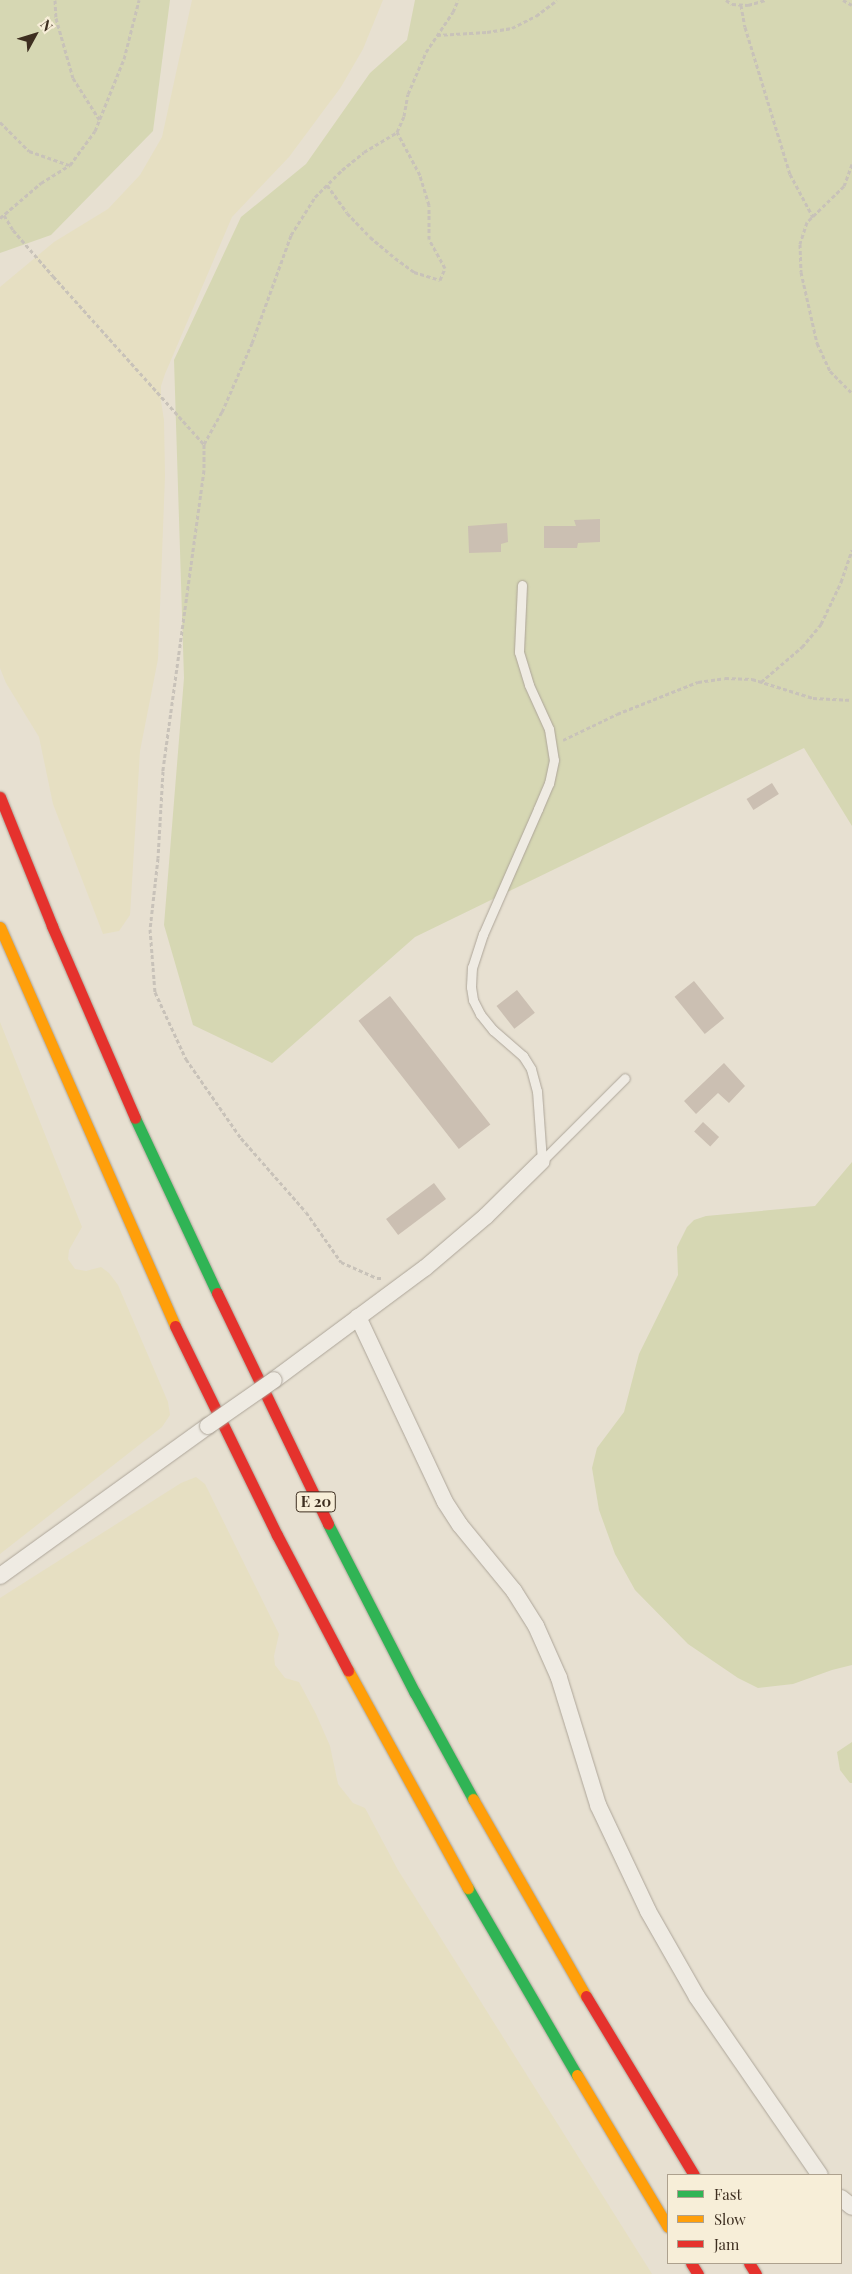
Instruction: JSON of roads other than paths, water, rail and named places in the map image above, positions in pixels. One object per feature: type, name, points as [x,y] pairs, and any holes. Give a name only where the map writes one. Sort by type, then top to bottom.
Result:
[{"type":"highway","name":"E 20","points":[[0,797],[63,952],[144,1139],[301,1471],[415,1693],[475,1803],[595,2012],[693,2174]]},
{"type":"highway","points":[[0,927],[99,1156],[169,1308],[176,1328],[277,1534],[366,1704],[506,1956],[667,2225]]},
{"type":"street","points":[[0,1576],[274,1380],[410,1279],[486,1216],[542,1161]]},
{"type":"street","points":[[358,1317],[445,1502],[460,1524],[514,1591],[536,1626],[559,1678],[598,1805],[648,1911],[714,2021],[819,2174]]},
{"type":"lane","points":[[522,585],[519,652],[523,670],[553,744],[554,760],[549,783],[483,934],[472,967],[471,987],[473,1000],[480,1014],[493,1030],[522,1056],[531,1069],[537,1091],[542,1161]]},
{"type":"lane","points":[[542,1161],[625,1078]]}]
